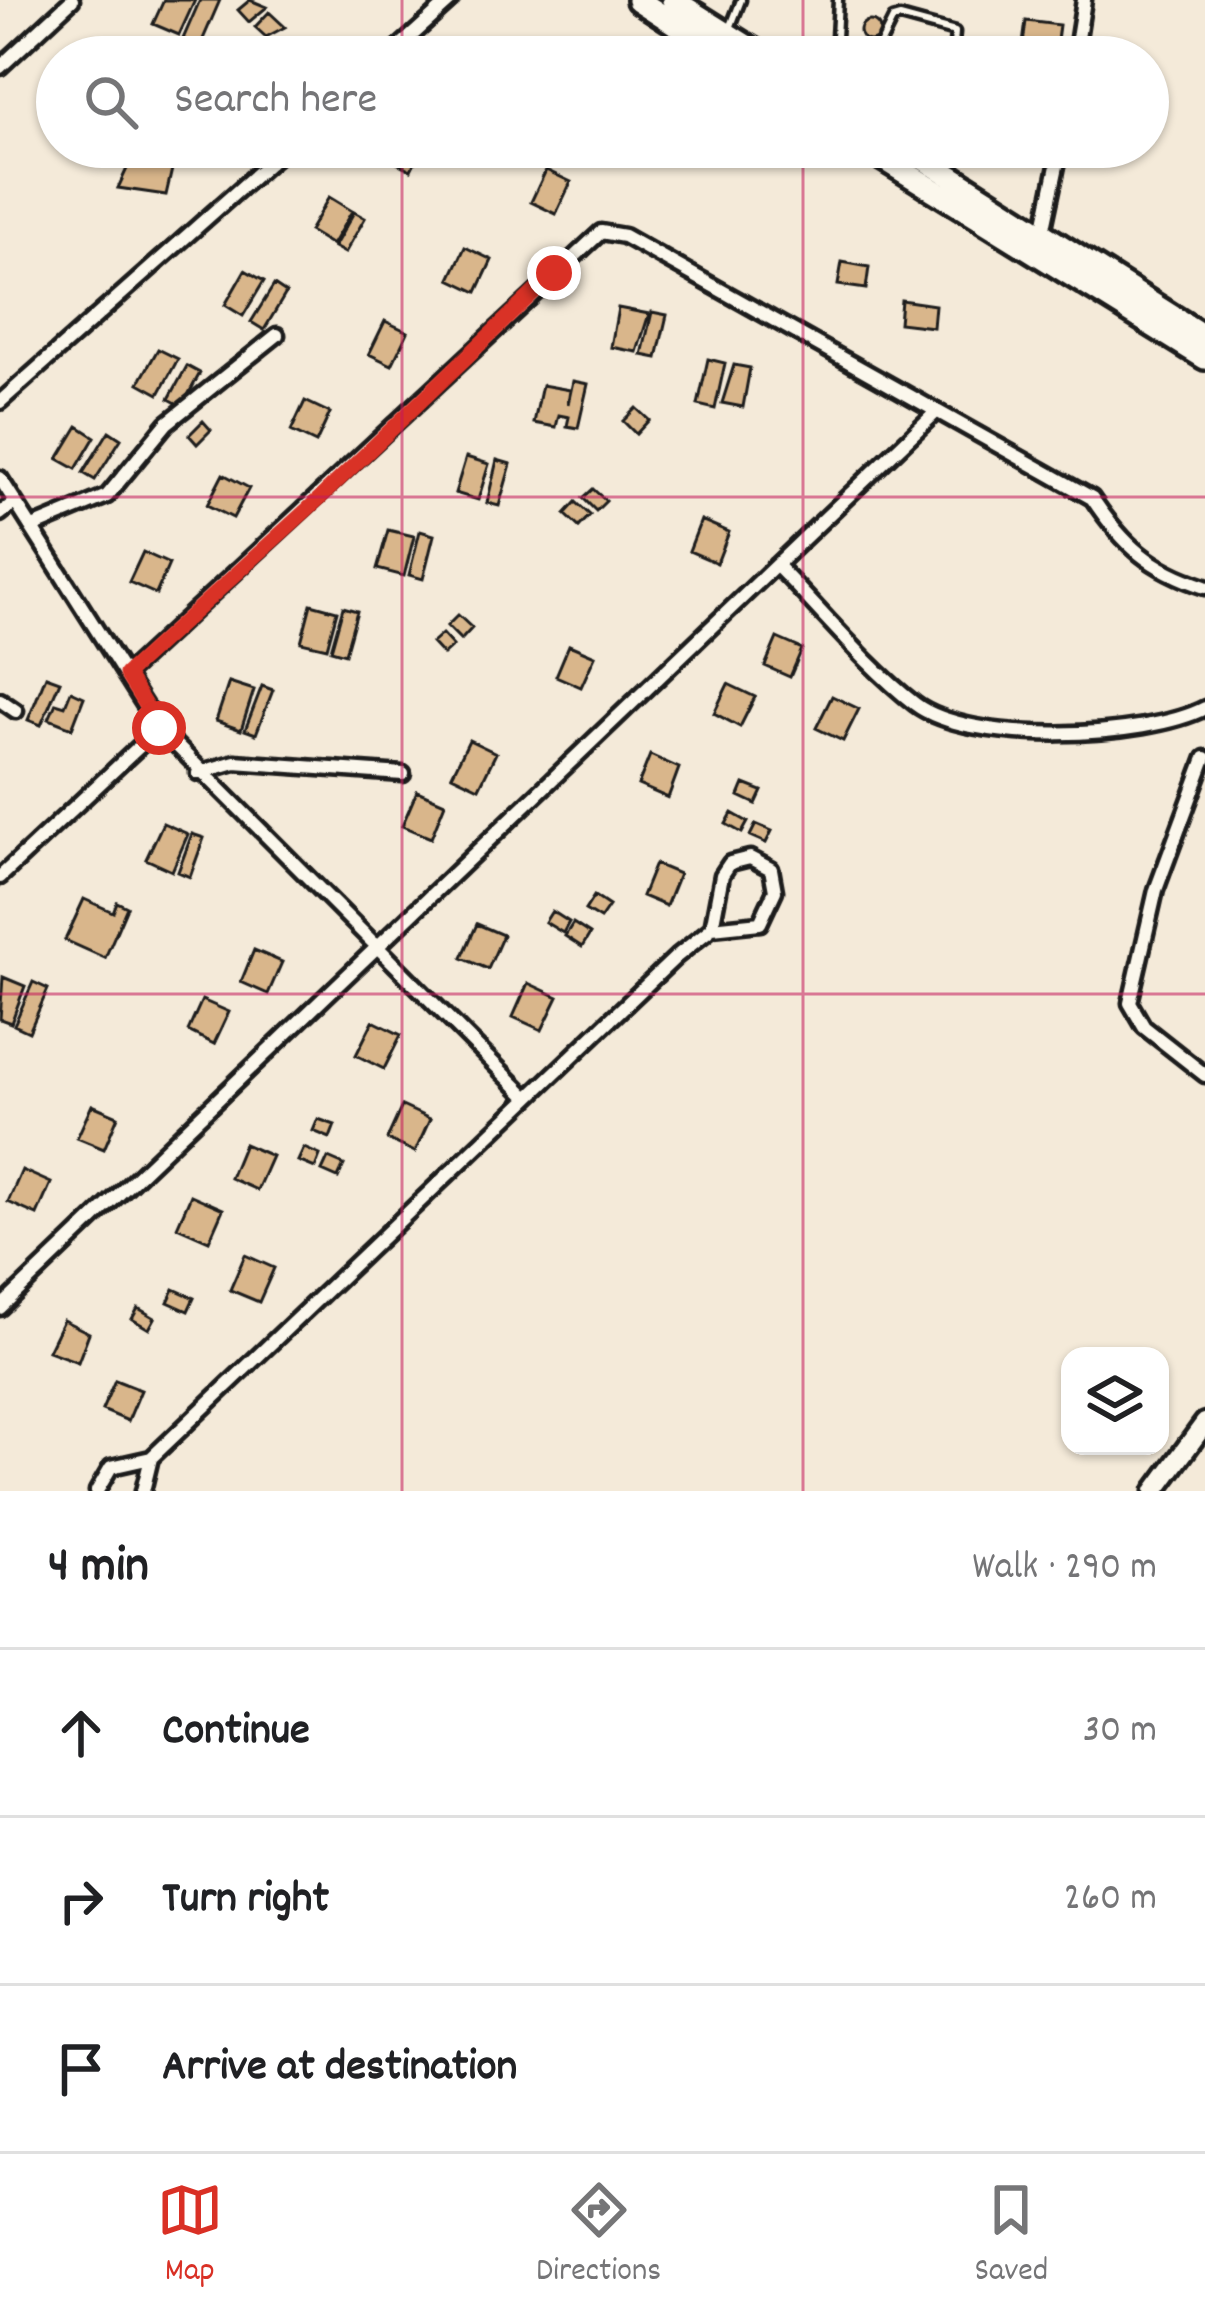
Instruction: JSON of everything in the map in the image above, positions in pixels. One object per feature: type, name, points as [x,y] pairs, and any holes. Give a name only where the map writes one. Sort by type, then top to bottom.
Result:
[{"type":"main road","points":[[638,0],[709,36]]},
{"type":"main road","points":[[673,0],[695,6],[720,36]]},
{"type":"main road","points":[[898,168],[1205,358]]},
{"type":"main road","points":[[952,168],[1205,338]]},
{"type":"street","points":[[0,67],[72,0]]},
{"type":"street","points":[[411,36],[451,0]]},
{"type":"street","points":[[1078,36],[1084,0]]},
{"type":"street","points":[[0,401],[263,168]]},
{"type":"street","points":[[1042,232],[1056,168]]},
{"type":"street","points":[[126,674],[601,232],[624,236],[1092,499],[1129,550],[1155,569],[1205,587]]},
{"type":"street","points":[[34,526],[107,496],[167,423],[277,335]]},
{"type":"street","points":[[0,1309],[934,414]]},
{"type":"street","points":[[0,478],[159,728],[198,773],[526,1097]]},
{"type":"street","points":[[0,514],[15,502]]},
{"type":"street","points":[[776,566],[925,710],[1005,730],[1048,734],[1139,728],[1205,708]]},
{"type":"street","points":[[0,700],[16,711]]},
{"type":"street","points":[[0,877],[159,728]]},
{"type":"street","points":[[1205,758],[1156,890],[1130,1003],[1144,1027],[1205,1075]]},
{"type":"street","points":[[198,773],[235,762],[404,774]]},
{"type":"street","points":[[143,1491],[151,1459],[526,1097],[712,928],[760,923],[775,891],[770,869],[750,858],[730,863],[722,875],[712,928]]},
{"type":"street","points":[[1155,1491],[1205,1423]]},
{"type":"street","points":[[97,1491],[111,1466],[151,1459]]},
{"type":"lane","points":[[730,36],[741,0]]},
{"type":"lane","points":[[836,36],[838,0]]},
{"type":"lane","points":[[884,36],[893,19],[900,17],[955,32],[955,36]]},
{"type":"building","points":[[164,0],[195,0],[179,35],[153,24]]},
{"type":"building","points":[[200,0],[220,0],[204,36],[184,36]]},
{"type":"building","points":[[250,0],[267,7],[249,22],[238,10]]},
{"type":"building","points":[[269,12],[285,27],[265,36],[255,27]]},
{"type":"building","points":[[1026,21],[1059,25],[1058,36],[1024,36]]},
{"type":"building","points":[[863,24],[877,24],[878,36],[862,36]]},
{"type":"building","points":[[127,168],[172,168],[166,195],[118,188]]},
{"type":"building","points":[[546,170],[571,182],[556,214],[531,202]]},
{"type":"building","points":[[329,197],[352,211],[332,245],[309,231]]},
{"type":"building","points":[[354,212],[365,218],[345,253],[334,247]]},
{"type":"building","points":[[465,247],[492,260],[477,292],[450,279]]},
{"type":"building","points":[[842,262],[869,267],[866,289],[838,285]]},
{"type":"building","points":[[245,270],[264,281],[243,316],[225,305]]},
{"type":"building","points":[[274,285],[286,293],[264,330],[251,322]]},
{"type":"building","points":[[901,300],[935,305],[933,327],[899,323]]},
{"type":"building","points":[[618,308],[649,314],[637,352],[611,347]]},
{"type":"building","points":[[652,312],[667,315],[657,358],[642,355]]},
{"type":"building","points":[[385,321],[408,332],[392,365],[369,354]]},
{"type":"building","points":[[158,349],[178,359],[159,394],[139,383]]},
{"type":"building","points":[[708,359],[725,363],[715,409],[698,405]]},
{"type":"building","points":[[734,365],[750,368],[743,407],[722,403]]},
{"type":"building","points":[[187,366],[200,373],[182,406],[169,399]]},
{"type":"building","points":[[573,381],[588,384],[578,428],[567,426],[569,417],[559,415],[556,427],[534,423],[542,385],[570,390],[568,404]]},
{"type":"building","points":[[305,401],[330,413],[316,443],[291,431]]},
{"type":"building","points":[[636,408],[649,420],[636,434],[623,421]]},
{"type":"building","points":[[203,421],[211,430],[197,444],[189,435]]},
{"type":"building","points":[[78,426],[95,437],[76,469],[58,459]]},
{"type":"building","points":[[109,431],[121,439],[95,480],[83,473]]},
{"type":"building","points":[[466,457],[489,464],[478,500],[455,493]]},
{"type":"building","points":[[497,460],[511,464],[499,506],[487,503]]},
{"type":"building","points":[[223,474],[249,488],[233,518],[207,505]]},
{"type":"building","points":[[593,489],[606,501],[596,511],[583,498]]},
{"type":"building","points":[[576,502],[590,515],[579,527],[565,514]]},
{"type":"building","points":[[701,520],[729,532],[717,563],[689,551]]},
{"type":"building","points":[[388,530],[414,536],[404,576],[377,569]]},
{"type":"building","points":[[420,531],[434,535],[423,579],[409,575]]},
{"type":"building","points":[[143,552],[169,564],[156,594],[129,582]]},
{"type":"building","points":[[311,604],[337,611],[327,648],[301,642]]},
{"type":"building","points":[[343,607],[357,611],[345,654],[331,650]]},
{"type":"building","points":[[458,615],[472,628],[461,640],[447,626]]},
{"type":"building","points":[[442,634],[453,646],[443,655],[432,643]]},
{"type":"building","points":[[777,638],[802,649],[790,677],[765,666]]},
{"type":"building","points":[[569,645],[595,656],[581,687],[556,676]]},
{"type":"building","points":[[46,676],[60,681],[41,725],[28,720]]},
{"type":"building","points":[[229,682],[254,690],[241,730],[216,721]]},
{"type":"building","points":[[728,684],[755,697],[740,727],[714,713]]},
{"type":"building","points":[[262,686],[273,690],[256,734],[245,730]]},
{"type":"building","points":[[71,691],[84,697],[72,728],[49,719],[56,703],[65,706]]},
{"type":"building","points":[[832,696],[859,709],[843,741],[816,728]]},
{"type":"building","points":[[469,740],[496,753],[479,788],[452,775]]},
{"type":"building","points":[[650,755],[679,768],[668,798],[638,785]]},
{"type":"building","points":[[744,784],[762,791],[756,804],[739,796]]},
{"type":"building","points":[[417,791],[445,803],[431,838],[402,826]]},
{"type":"building","points":[[732,813],[748,822],[742,833],[726,824]]},
{"type":"building","points":[[163,823],[188,834],[172,871],[146,859]]},
{"type":"building","points":[[756,824],[772,831],[766,843],[750,836]]},
{"type":"building","points":[[192,834],[204,838],[190,877],[178,872]]},
{"type":"building","points":[[655,864],[679,874],[666,906],[642,896]]},
{"type":"building","points":[[594,896],[609,906],[600,919],[585,910]]},
{"type":"building","points":[[84,899],[113,912],[117,902],[127,907],[105,958],[65,940]]},
{"type":"building","points":[[552,911],[569,922],[563,933],[545,922]]},
{"type":"building","points":[[573,923],[590,934],[582,947],[565,936]]},
{"type":"building","points":[[477,924],[503,935],[488,969],[462,958]]},
{"type":"building","points":[[254,950],[282,962],[268,994],[241,982]]},
{"type":"building","points":[[3,977],[25,986],[11,1023],[0,1019]]},
{"type":"building","points":[[33,982],[48,989],[29,1032],[14,1025]]},
{"type":"building","points":[[528,983],[558,997],[542,1030],[513,1017]]},
{"type":"building","points":[[202,1000],[229,1012],[214,1044],[188,1031]]},
{"type":"building","points":[[373,1021],[401,1035],[384,1069],[356,1055]]},
{"type":"building","points":[[92,1105],[118,1116],[104,1149],[77,1138]]},
{"type":"building","points":[[402,1106],[430,1119],[415,1152],[387,1139]]},
{"type":"building","points":[[318,1119],[335,1125],[330,1138],[313,1131]]},
{"type":"building","points":[[244,1144],[272,1156],[257,1190],[230,1178]]},
{"type":"building","points":[[304,1148],[320,1155],[315,1168],[298,1161]]},
{"type":"building","points":[[328,1158],[344,1165],[338,1178],[322,1171]]},
{"type":"building","points":[[22,1170],[51,1183],[37,1215],[8,1202]]},
{"type":"building","points":[[191,1195],[223,1209],[209,1241],[177,1227]]},
{"type":"building","points":[[245,1255],[274,1268],[259,1302],[230,1290]]},
{"type":"building","points":[[174,1289],[194,1298],[188,1311],[168,1302]]},
{"type":"building","points":[[138,1308],[155,1318],[149,1329],[132,1319]]},
{"type":"building","points":[[63,1320],[89,1333],[78,1362],[48,1351]]},
{"type":"building","points":[[115,1380],[141,1390],[128,1421],[102,1410]]},
{"type":"route","points":[[159,728],[126,674],[321,497],[554,273]]}]
